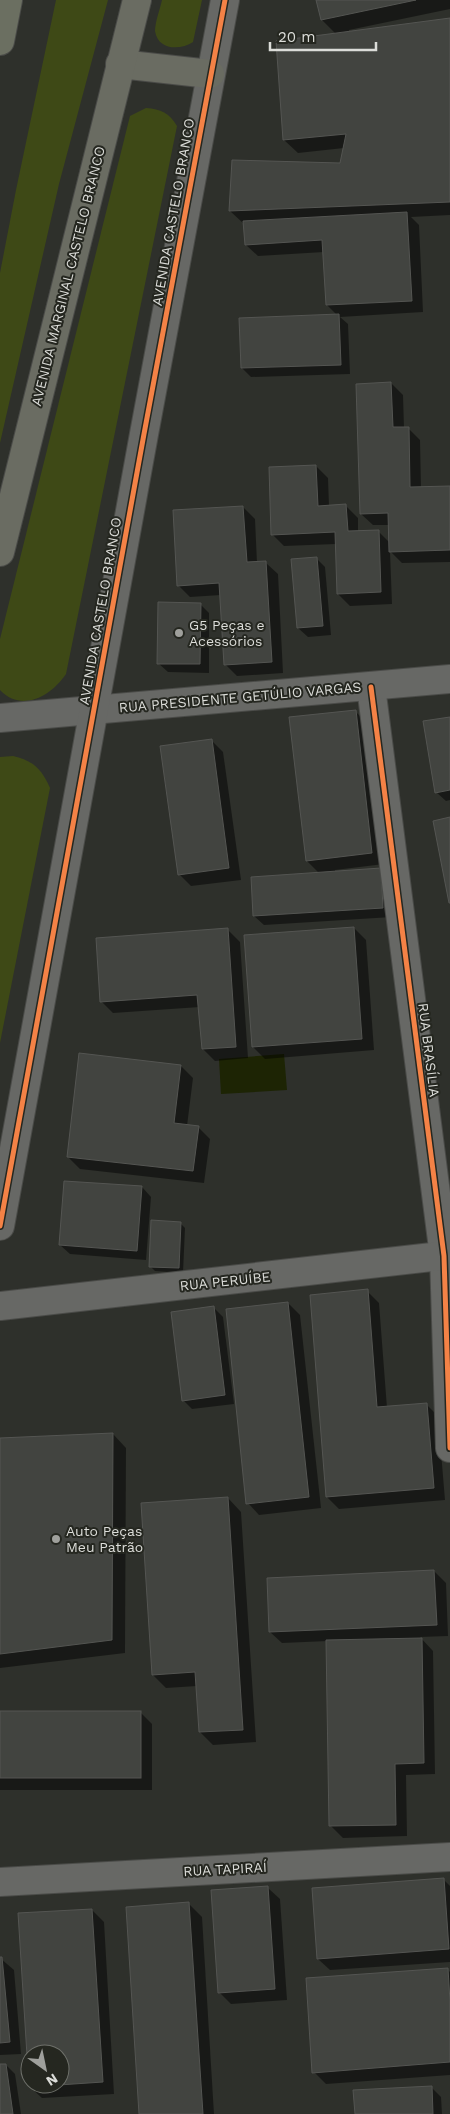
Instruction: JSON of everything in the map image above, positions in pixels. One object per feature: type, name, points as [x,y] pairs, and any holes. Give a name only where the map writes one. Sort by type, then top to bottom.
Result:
[{"type":"highway","points":[[0,41],[8,0]]},
{"type":"main road","name":"AVENIDA MARGINAL CASTELO BRANCO","points":[[0,552],[137,0]]},
{"type":"main road","points":[[120,64],[210,74]]},
{"type":"street","name":"AVENIDA CASTELO BRANCO","points":[[0,1226],[225,0]]},
{"type":"street","name":"RUA PRESIDENTE GETÚLIO VARGAS","points":[[0,718],[450,679]]},
{"type":"street","name":"RUA BRASÍLIA","points":[[371,687],[447,1256],[450,1448]]},
{"type":"street","name":"RUA PERUÍBE","points":[[0,1306],[447,1256]]},
{"type":"street","name":"RUA TAPIRAÍ","points":[[0,1882],[450,1857]]},
{"type":"shaded area","points":[[56,0],[108,0],[59,184],[0,443],[0,273]]},
{"type":"shaded area","points":[[162,0],[202,0],[193,42],[188,45],[171,47],[165,45],[157,38],[155,27]]},
{"type":"shaded area","points":[[146,108],[164,112],[177,126],[66,674],[60,682],[44,695],[27,701],[17,700],[0,690],[0,639],[130,116]]},
{"type":"shaded area","points":[[13,756],[26,760],[36,766],[50,788],[0,1043],[0,757]]},
{"type":"shaded area","points":[[284,1054],[287,1090],[221,1094],[219,1059]]},
{"type":"building","points":[[316,0],[416,0],[321,20]]},
{"type":"building","points":[[450,18],[450,202],[229,211],[232,160],[340,163],[346,134],[283,140],[276,41]]},
{"type":"building","points":[[407,212],[412,301],[326,305],[322,240],[245,245],[243,221]]},
{"type":"building","points":[[339,314],[341,365],[241,368],[239,318]]},
{"type":"building","points":[[391,382],[393,427],[409,427],[410,487],[450,486],[450,550],[389,552],[388,513],[360,514],[356,384]]},
{"type":"building","points":[[316,465],[318,506],[346,504],[348,531],[379,530],[381,592],[337,594],[335,532],[271,535],[269,467]]},
{"type":"building","points":[[243,506],[247,562],[266,561],[272,662],[224,665],[219,583],[177,586],[173,510]]},
{"type":"building","points":[[317,557],[323,626],[297,628],[291,559]]},
{"type":"building","name":"G5 Peças e Acessórios","points":[[158,602],[201,603],[200,664],[157,664]]},
{"type":"building","points":[[356,710],[372,853],[306,861],[289,717]]},
{"type":"building","points":[[450,717],[450,790],[435,793],[423,721]]},
{"type":"building","points":[[212,739],[229,868],[178,875],[160,746]]},
{"type":"building","points":[[450,817],[450,903],[449,903],[433,821]]},
{"type":"building","points":[[381,868],[383,908],[253,916],[251,877]]},
{"type":"building","points":[[354,927],[362,1039],[252,1047],[244,935]]},
{"type":"building","points":[[228,928],[236,1047],[202,1049],[197,995],[100,1002],[96,938]]},
{"type":"building","points":[[79,1053],[181,1065],[174,1123],[199,1126],[193,1171],[67,1157]]},
{"type":"building","points":[[64,1181],[142,1186],[137,1251],[59,1245]]},
{"type":"building","points":[[151,1220],[181,1222],[179,1268],[149,1267]]},
{"type":"building","points":[[368,1289],[377,1407],[427,1403],[434,1488],[326,1497],[310,1295]]},
{"type":"building","points":[[288,1302],[309,1497],[246,1504],[226,1309]]},
{"type":"building","points":[[214,1306],[225,1395],[182,1401],[171,1312]]},
{"type":"building","name":"Auto Peças Meu Patrão","points":[[113,1433],[112,1640],[0,1654],[0,1438]]},
{"type":"building","points":[[228,1497],[243,1730],[199,1732],[195,1672],[152,1675],[141,1503]]},
{"type":"building","points":[[434,1570],[437,1625],[269,1632],[267,1578]]},
{"type":"building","points":[[422,1638],[424,1763],[395,1764],[396,1825],[329,1826],[326,1640]]},
{"type":"building","points":[[0,1711],[141,1711],[141,1778],[0,1778]]},
{"type":"building","points":[[444,1878],[449,1949],[317,1959],[312,1888]]},
{"type":"building","points":[[268,1886],[275,1989],[218,1993],[211,1890]]},
{"type":"building","points":[[189,1902],[203,2114],[139,2114],[126,1907]]},
{"type":"building","points":[[92,1909],[103,2082],[70,2084],[70,2044],[26,2044],[18,1913]]},
{"type":"building","points":[[0,1957],[2,1957],[10,2042],[0,2043]]},
{"type":"building","points":[[448,1968],[450,2062],[312,2073],[306,1978]]},
{"type":"building","points":[[0,2064],[6,2064],[13,2114],[0,2114]]},
{"type":"building","points":[[432,2086],[433,2114],[355,2114],[353,2090]]},
{"type":"cycle path","points":[[0,1226],[225,0]]},
{"type":"cycle path","points":[[371,687],[444,1256],[450,1448]]},
{"type":"place","name":"G5 Peças e Acessórios","points":[[179,633]]},
{"type":"place","name":"Auto Peças Meu Patrão","points":[[56,1539]]}]
